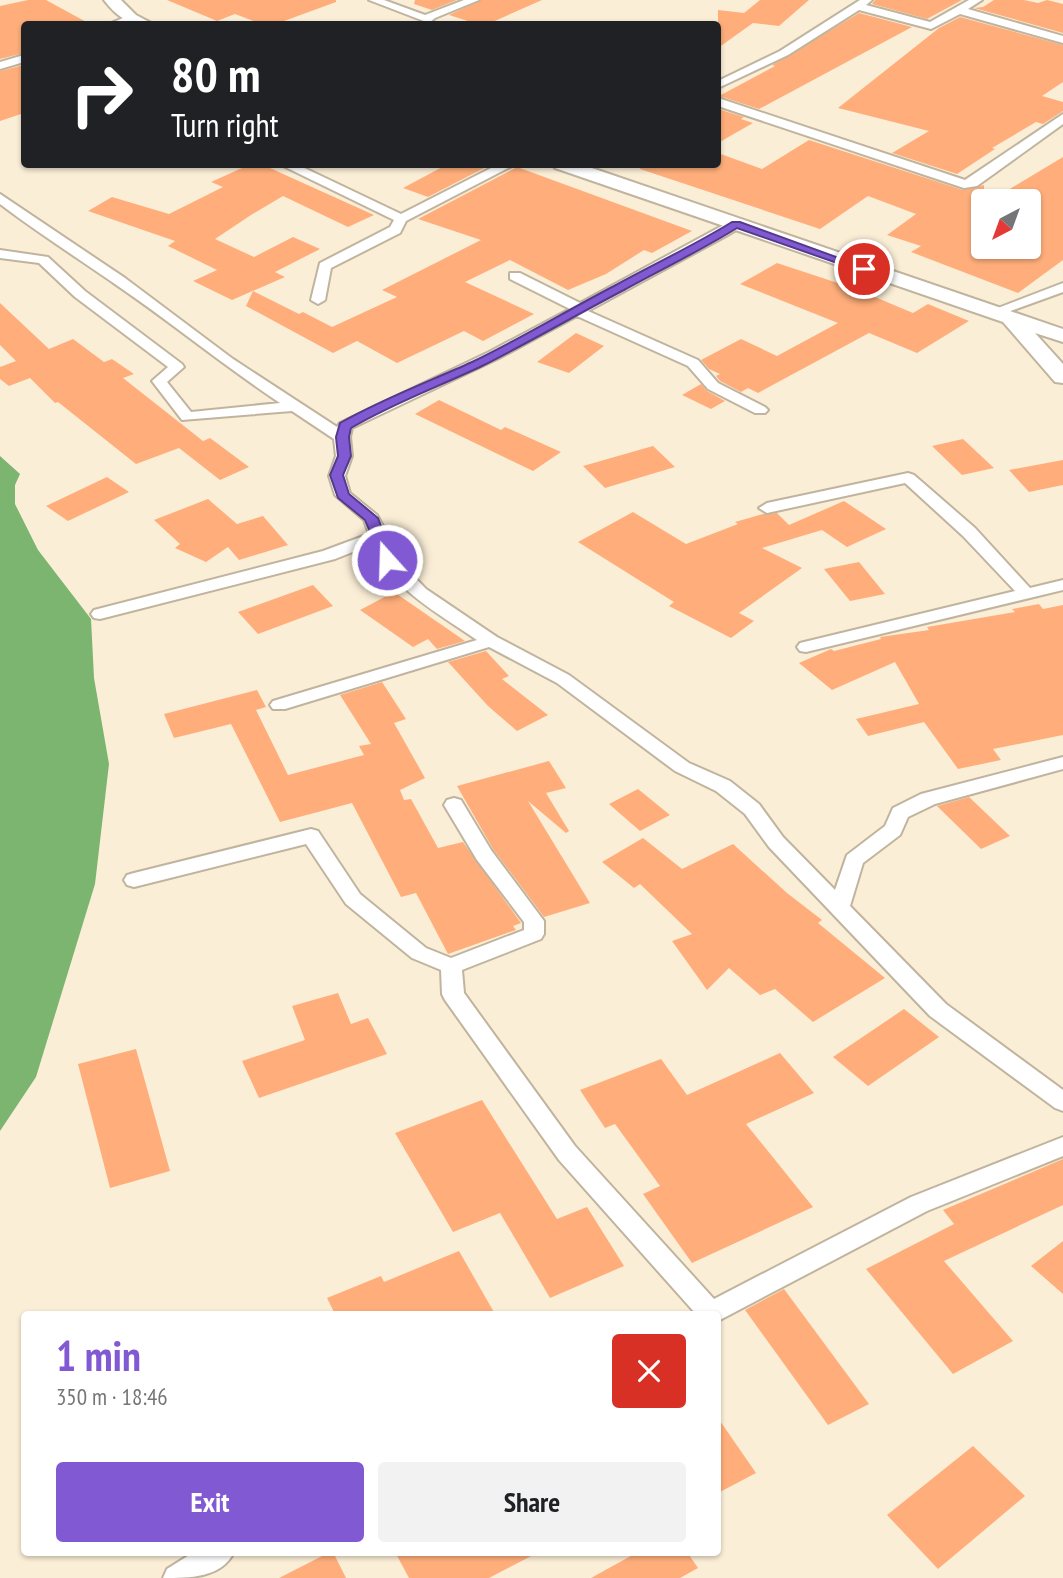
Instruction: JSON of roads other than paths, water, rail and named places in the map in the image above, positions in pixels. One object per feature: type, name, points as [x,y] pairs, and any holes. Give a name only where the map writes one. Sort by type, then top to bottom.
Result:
[{"type":"street","points":[[112,0],[129,21]]},
{"type":"street","points":[[373,0],[429,20],[430,16],[474,0]]},
{"type":"street","points":[[721,84],[784,53],[862,3],[931,26],[977,0]]},
{"type":"street","points":[[959,10],[1063,40]]},
{"type":"street","points":[[0,66],[21,59]]},
{"type":"street","points":[[721,103],[964,184],[972,183],[1063,118]]},
{"type":"street","points":[[293,168],[401,219]]},
{"type":"street","points":[[318,300],[325,266],[396,230],[401,219],[502,168]]},
{"type":"street","points":[[577,168],[1063,336]]},
{"type":"street","points":[[2,202],[120,281],[228,362],[342,437]]},
{"type":"street","points":[[736,224],[689,253],[476,364],[374,409],[345,426],[342,437],[344,456],[337,475],[343,495],[371,518],[380,535],[387,560],[420,593],[491,641],[563,679],[682,767],[723,786],[752,808],[776,842],[938,1010],[1063,1102]]},
{"type":"street","points":[[0,254],[43,260],[80,294],[177,368],[159,381],[187,417],[295,407]]},
{"type":"street","points":[[515,276],[579,310],[693,363],[713,386],[760,410]]},
{"type":"street","points":[[1001,316],[1063,287]]},
{"type":"street","points":[[1001,316],[1063,377]]},
{"type":"street","points":[[767,509],[908,478],[969,532],[1026,593]]},
{"type":"street","points":[[100,614],[330,555],[380,535]]},
{"type":"street","points":[[806,647],[1063,585]]},
{"type":"street","points":[[279,705],[491,641]]},
{"type":"street","points":[[840,906],[854,860],[893,830],[900,813],[928,799],[1063,763]]},
{"type":"street","points":[[134,880],[311,835],[353,899],[419,953],[451,966],[534,934],[534,921],[484,855],[454,805]]},
{"type":"street","points":[[451,966],[453,994],[567,1153],[707,1311]]},
{"type":"street","points":[[713,1311],[919,1204],[1063,1146]]},
{"type":"street","points":[[177,1578],[213,1556]]}]
